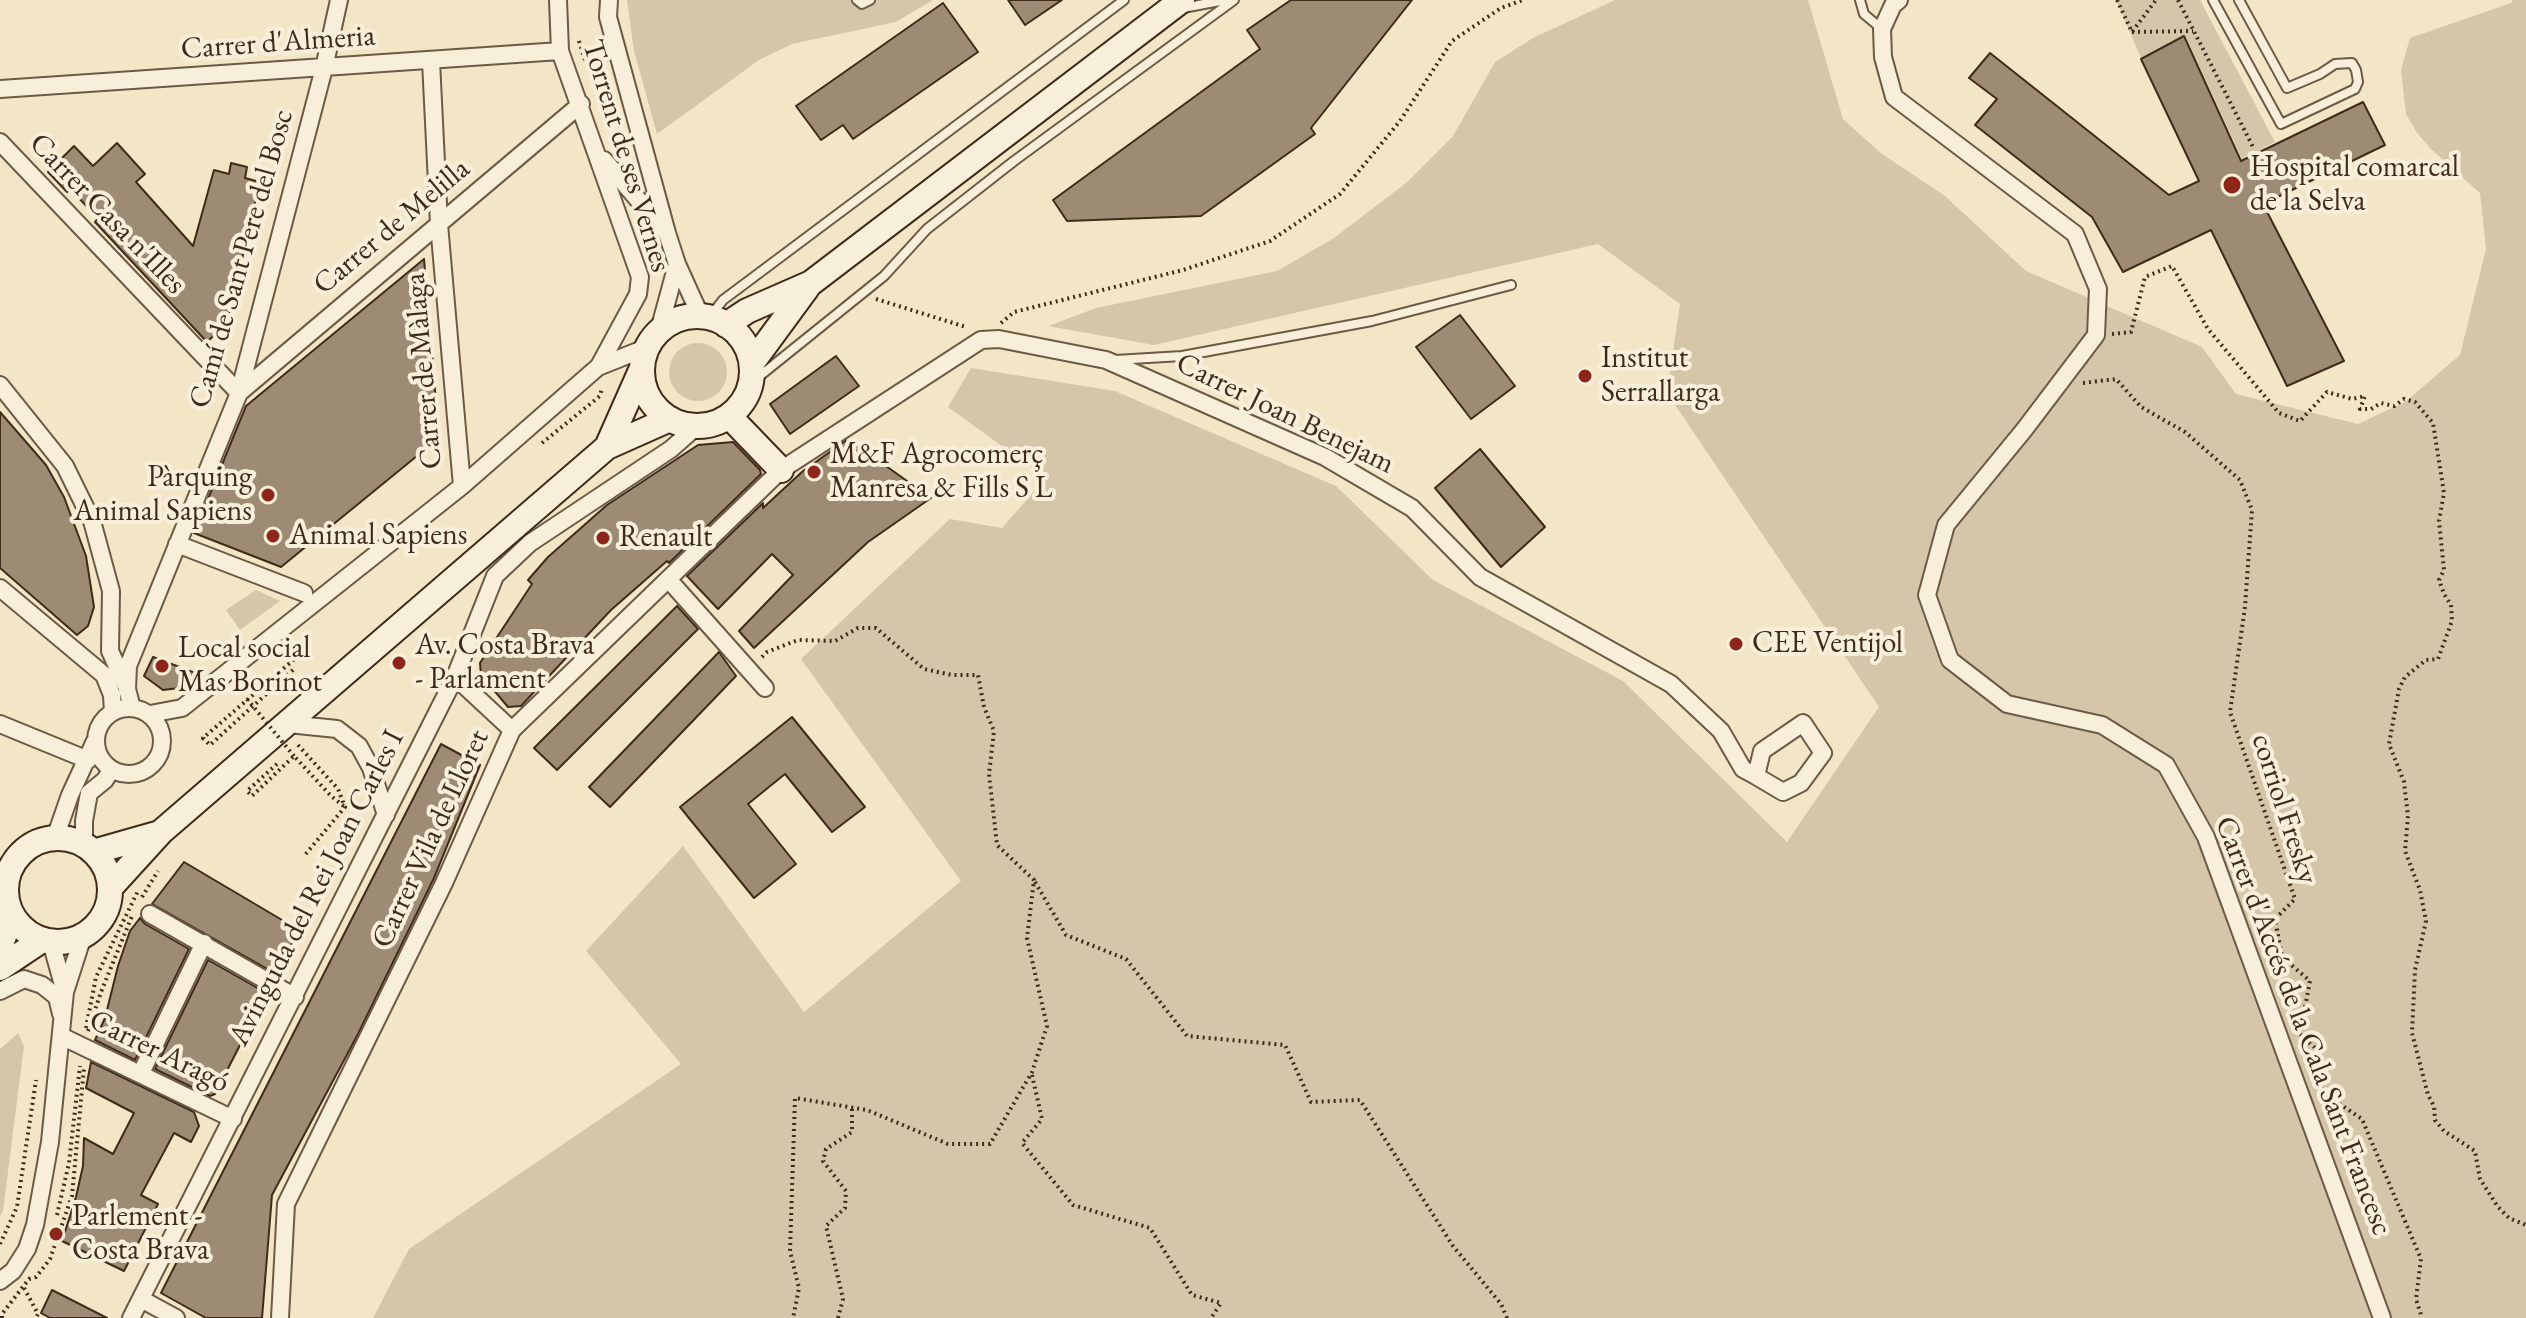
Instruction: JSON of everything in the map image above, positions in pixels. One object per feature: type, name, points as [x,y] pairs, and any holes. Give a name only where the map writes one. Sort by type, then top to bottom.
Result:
[{"type":"main road","points":[[607,447],[649,349],[681,319],[712,320],[747,311],[811,283],[1176,4]]},
{"type":"main road","points":[[649,349],[644,384],[650,400],[670,419],[683,424],[714,424],[729,416],[741,404],[751,373],[811,283]]},
{"type":"main road","points":[[712,320],[746,345],[751,373]]},
{"type":"main road","points":[[729,416],[781,470]]},
{"type":"main road","points":[[110,888],[161,832],[607,447],[670,419]]},
{"type":"main road","points":[[88,848],[105,869],[110,888],[101,920],[83,936],[65,942],[46,941],[27,932],[12,916],[5,886],[13,862],[31,845],[55,838],[88,848],[161,832]]},
{"type":"main road","points":[[0,946],[12,916]]},
{"type":"main road","points":[[0,968],[46,941]]},
{"type":"street","name":"Camí de Sant Pere del Bosc","points":[[132,708],[127,689],[128,666],[239,393],[339,0]]},
{"type":"street","name":"Torrent de ses Vernes","points":[[558,0],[560,51],[640,277],[638,294],[598,367]]},
{"type":"street","points":[[609,0],[608,17],[667,233],[677,264],[712,320]]},
{"type":"street","points":[[1899,0],[1893,5],[1882,29],[1883,57],[1894,97],[2075,234],[2098,289],[2096,335]]},
{"type":"street","name":"Carrer d'Almeria","points":[[0,89],[560,51]]},
{"type":"street","name":"Carrer de Màlaga","points":[[431,61],[439,224],[462,486]]},
{"type":"street","name":"Carrer de Melilla","points":[[239,393],[581,104]]},
{"type":"street","name":"Carrer Casa n'Illes","points":[[0,142],[239,393]]},
{"type":"street","points":[[598,152],[667,233]]},
{"type":"street","points":[[55,838],[100,724],[113,712],[132,708],[150,714],[182,708],[462,486],[598,367],[649,349],[677,264]]},
{"type":"street","name":"Carrer d'Accés de la Cala Sant Francesc","points":[[2096,335],[1946,525],[1927,595],[1950,660],[2007,704],[2102,725],[2166,765],[2206,837],[2382,1318]]},
{"type":"street","name":"Carrer Joan Benejam","points":[[985,336],[1106,360],[1325,457],[1412,508],[1480,577],[1671,684],[1721,731],[1743,769],[1756,776]]},
{"type":"street","name":"Carrer Vila de Lloret","points":[[280,1318],[286,1204],[444,883],[512,730],[781,470],[985,336]]},
{"type":"street","points":[[0,385],[65,466],[92,521],[111,591],[110,651],[127,689]]},
{"type":"street","name":"Avinguda del Rei Joan Carles I","points":[[131,1318],[455,677],[495,576],[530,543],[671,449],[697,426]]},
{"type":"street","points":[[177,544],[304,593]]},
{"type":"street","points":[[668,579],[765,688]]},
{"type":"street","points":[[0,588],[104,675],[112,695],[113,712]]},
{"type":"street","points":[[455,677],[512,730]]},
{"type":"street","points":[[95,741],[99,758],[111,770],[131,775],[150,768],[162,751],[162,731],[150,714]]},
{"type":"street","points":[[0,724],[88,760]]},
{"type":"street","points":[[288,724],[337,729],[359,746],[371,768],[386,815]]},
{"type":"street","points":[[88,848],[84,821],[89,793],[105,780],[111,770]]},
{"type":"street","points":[[150,914],[295,997]]},
{"type":"street","points":[[0,1281],[13,1271],[27,1249],[35,1225],[50,1142],[65,992],[83,936]]},
{"type":"street","points":[[46,941],[65,992]]},
{"type":"street","points":[[141,1073],[204,943]]},
{"type":"street","points":[[0,991],[24,979],[42,985],[57,997],[62,1029]]},
{"type":"street","name":"Carrer Aragó","points":[[62,1029],[233,1119]]},
{"type":"street","points":[[141,1299],[176,1318]]},
{"type":"lane","points":[[857,0],[862,4],[870,0]]},
{"type":"lane","points":[[712,320],[723,300],[1124,0]]},
{"type":"lane","points":[[1176,4],[1225,0]]},
{"type":"lane","points":[[751,373],[884,276],[940,219],[1234,0]]},
{"type":"lane","points":[[1860,0],[1864,14],[1882,29]]},
{"type":"lane","points":[[2213,0],[2281,124],[2355,89],[2358,82],[2352,63],[2335,64],[2287,88],[2239,0]]},
{"type":"lane","points":[[1106,360],[1182,356],[1357,324],[1511,285]]},
{"type":"path","points":[[862,293],[985,336],[1014,312],[1183,270],[1270,241],[1340,194],[1400,121],[1452,41],[1501,8],[1523,0]]},
{"type":"path","points":[[2117,0],[2132,32]]},
{"type":"path","points":[[2132,32],[2156,0]]},
{"type":"path","points":[[2178,0],[2253,147]]},
{"type":"path","points":[[2132,32],[2194,31]]},
{"type":"path","points":[[2096,335],[2131,332],[2145,277],[2172,266],[2208,329],[2279,413],[2300,421],[2327,392],[2352,399],[2365,396],[2360,409],[2371,409],[2381,403],[2394,406],[2404,399],[2415,402],[2433,423],[2444,493],[2439,521],[2444,570],[2439,580],[2451,605],[2452,621],[2438,659],[2426,660],[2405,677],[2399,689],[2389,744],[2404,782],[2408,816],[2405,851],[2420,890],[2426,921],[2415,970],[2412,1033],[2428,1095],[2434,1106],[2435,1120],[2444,1131],[2475,1151],[2480,1179],[2498,1207],[2509,1218],[2526,1225]]},
{"type":"path","name":"corriol Fresky","points":[[2055,389],[2116,379],[2141,407],[2185,432],[2240,480],[2252,510],[2245,607],[2230,712],[2295,899],[2275,919],[2282,957],[2310,981],[2300,1034],[2314,1047],[2325,1094],[2362,1119],[2421,1259],[2416,1299],[2422,1318]]},
{"type":"path","points":[[749,669],[767,652],[798,640],[835,641],[858,628],[876,628],[924,669],[952,675],[978,675],[984,707],[994,731],[989,774],[997,845],[1034,880],[1066,935],[1126,959],[1187,1036],[1285,1045],[1311,1102],[1360,1100],[1453,1246],[1501,1304],[1507,1318]]},
{"type":"path","points":[[293,670],[210,745],[203,738],[298,656]]},
{"type":"path","points":[[247,699],[294,756],[345,807]]},
{"type":"path","points":[[294,756],[252,796],[247,791],[298,745],[338,789],[345,807]]},
{"type":"path","points":[[304,856],[345,807]]},
{"type":"path","points":[[793,1318],[799,1288],[790,1251],[795,1098],[867,1110],[948,1144],[990,1144],[1032,1072],[1047,1026],[1027,938],[1034,880]]},
{"type":"path","points":[[0,1244],[17,1207],[33,1090],[39,1071]]},
{"type":"path","points":[[1032,1072],[1042,1119],[1022,1143],[1073,1205],[1150,1228],[1192,1295],[1221,1303],[1211,1318]]},
{"type":"path","points":[[838,1318],[843,1299],[826,1226],[845,1208],[846,1191],[823,1161],[826,1149],[852,1132],[852,1108]]},
{"type":"shaded area","points":[[627,0],[933,0],[896,22],[792,44],[759,60],[657,134],[634,51]]},
{"type":"shaded area","points":[[1615,0],[1808,0],[1843,119],[1882,154],[1945,196],[2026,271],[2202,347],[2236,394],[2358,424],[2405,402],[2460,355],[2486,249],[2480,193],[2431,149],[2406,114],[2401,70],[2410,38],[2513,0],[2526,0],[2526,1318],[373,1318],[409,1249],[681,1064],[586,951],[683,846],[804,1012],[961,881],[801,659],[950,519],[1002,528],[1046,478],[948,407],[971,368],[1115,391],[1336,486],[1433,580],[1623,681],[1787,842],[1879,707],[1667,393],[1680,304],[1598,244],[1154,345],[1048,326],[1096,308],[1277,271],[1334,238],[1406,183],[1453,136],[1495,62],[1533,38]]},
{"type":"shaded area","points":[[2116,0],[2200,0],[2275,142],[2242,159],[2185,35],[2141,58]]},
{"type":"shaded area","points":[[698,343],[719,351],[727,372],[719,393],[698,401],[677,393],[669,372],[677,351]]},
{"type":"shaded area","points":[[256,590],[280,601],[240,630],[226,610]]},
{"type":"shaded area","points":[[18,1033],[24,1046],[0,1216],[0,1049]]},
{"type":"building","points":[[1008,0],[1062,0],[1025,25]]},
{"type":"building","points":[[1291,0],[1412,0],[1311,128],[1315,134],[1201,216],[1067,221],[1053,200],[1260,49],[1247,30]]},
{"type":"building","points":[[943,3],[978,52],[853,139],[843,125],[821,140],[796,106]]},
{"type":"building","points":[[2184,36],[2241,161],[2363,102],[2385,145],[2263,204],[2344,361],[2287,386],[2211,230],[2123,272],[2092,217],[1975,125],[1997,99],[1969,78],[1990,53],[2169,195],[2199,181],[2141,59]]},
{"type":"building","points":[[117,143],[145,174],[136,182],[193,246],[214,170],[229,174],[231,163],[247,167],[245,178],[260,182],[227,323],[207,342],[95,222],[98,218],[48,172],[74,146],[93,166]]},
{"type":"building","points":[[424,259],[439,438],[281,567],[194,533],[246,406]]},
{"type":"building","points":[[1460,315],[1515,386],[1471,419],[1416,347]]},
{"type":"building","points":[[836,356],[859,386],[790,434],[770,404]]},
{"type":"building","points":[[0,412],[46,465],[64,497],[86,556],[94,607],[88,626],[77,635],[0,568]]},
{"type":"building","points":[[848,439],[931,498],[868,542],[754,648],[739,631],[793,575],[772,554],[718,609],[687,576],[763,503],[763,508],[803,471]]},
{"type":"building","points":[[733,442],[761,474],[669,563],[667,561],[611,610],[521,706],[508,707],[481,675],[480,663],[532,584],[528,580],[548,557],[607,505],[698,445]]},
{"type":"building","points":[[1480,449],[1545,527],[1501,567],[1435,488]]},
{"type":"building","points":[[677,606],[698,629],[557,770],[534,748]]},
{"type":"building","points":[[719,652],[736,676],[610,807],[589,787]]},
{"type":"building","name":"Local social Mas Borinot","points":[[153,657],[198,674],[187,687],[163,690],[144,676]]},
{"type":"building","points":[[792,717],[865,807],[832,832],[785,774],[748,804],[796,864],[754,898],[680,807]]},
{"type":"building","points":[[441,744],[480,765],[434,878],[358,1034],[272,1195],[262,1318],[206,1318],[161,1293]]},
{"type":"building","points":[[184,862],[299,930],[279,968],[271,971],[152,904]]},
{"type":"building","points":[[140,918],[189,949],[135,1060],[95,1040],[105,1018],[130,931]]},
{"type":"building","points":[[208,960],[261,990],[264,998],[215,1094],[210,1096],[155,1069]]},
{"type":"building","points":[[91,1062],[194,1112],[199,1126],[191,1142],[174,1133],[141,1195],[158,1204],[124,1271],[62,1241],[83,1166],[84,1138],[113,1154],[134,1113],[86,1088]]},
{"type":"building","points":[[52,1290],[107,1318],[50,1318],[41,1313]]},
{"type":"place","name":"Hospital comarcal de la Selva","points":[[2232,185]]},
{"type":"place","name":"Institut Serrallarga","points":[[1585,376]]},
{"type":"place","name":"M&F Agrocomerç Manresa & Fills S L","points":[[814,472]]},
{"type":"place","name":"Pàrquing Animal Sapiens","points":[[268,495]]},
{"type":"place","name":"Animal Sapiens","points":[[273,536]]},
{"type":"place","name":"Renault","points":[[603,538]]},
{"type":"place","name":"CEE Ventijol","points":[[1736,644]]},
{"type":"place","name":"Av. Costa Brava - Parlament","points":[[399,663]]},
{"type":"place","name":"Local social Mas Borinot","points":[[162,666]]},
{"type":"place","name":"Parlement - Costa Brava","points":[[56,1234]]}]
